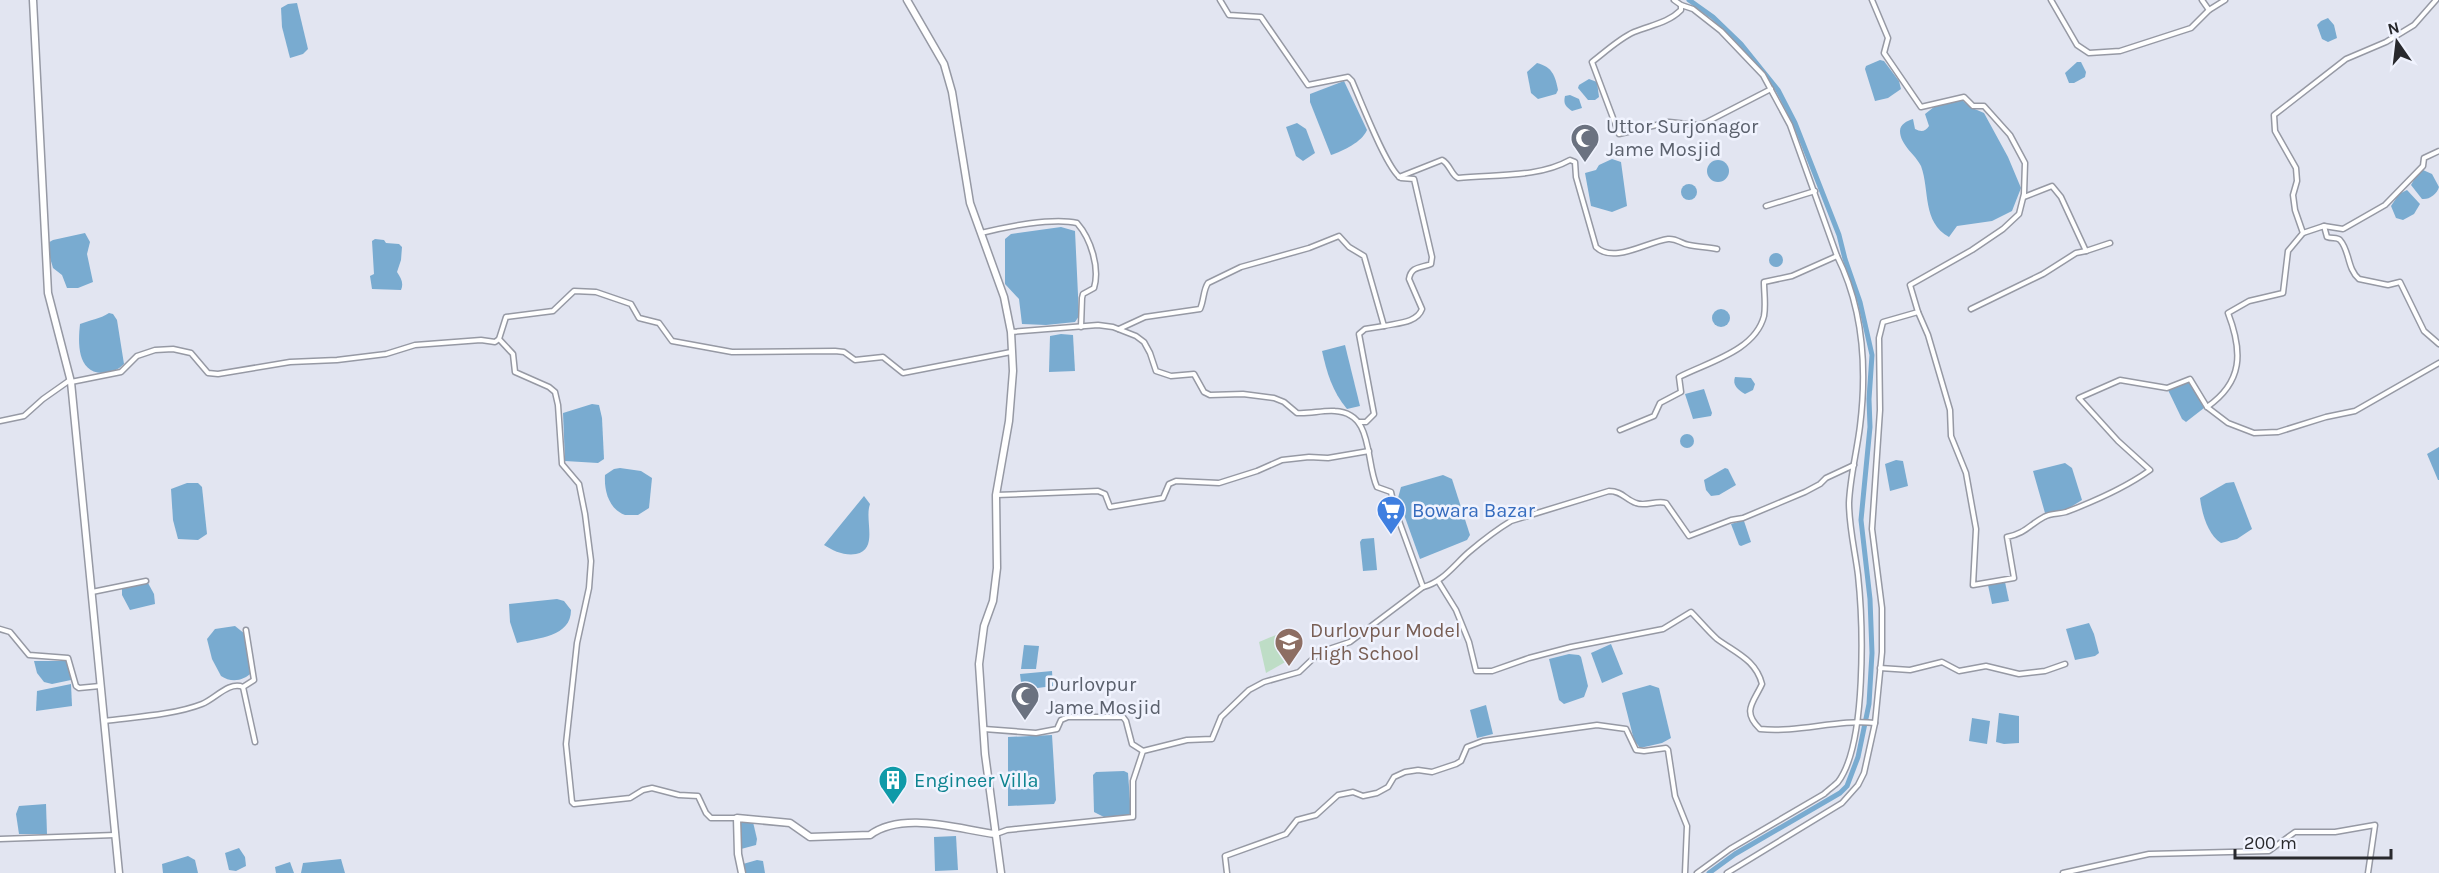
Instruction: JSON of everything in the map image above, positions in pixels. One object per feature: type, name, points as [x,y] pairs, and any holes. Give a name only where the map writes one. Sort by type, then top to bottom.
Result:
[{"type":"street","points":[[33,0],[48,293],[71,380],[119,873]]},
{"type":"street","points":[[907,0],[944,64],[952,92],[970,203],[1004,297],[1011,332],[1013,371],[1009,421],[996,495],[997,568],[993,601],[984,626],[979,664],[995,834],[1001,873]]},
{"type":"street","points":[[1220,0],[1228,15],[1261,17],[1308,85],[1350,78],[1374,134],[1398,177]]},
{"type":"street","points":[[1674,0],[1693,9],[1721,31],[1763,75],[1790,125],[1847,276],[1862,344],[1863,369],[1860,425],[1850,495],[1850,528],[1858,574],[1861,622],[1857,721],[1849,756],[1838,782],[1824,794],[1730,849],[1697,873]]},
{"type":"street","points":[[1872,0],[1888,38],[1884,53],[1921,107],[1958,96],[1964,97],[1973,106],[1984,106],[2010,135],[2025,163],[2024,197],[2019,214],[2013,222],[1972,250],[1910,285],[1928,335],[1950,410],[1951,436],[1966,472],[1976,529],[1973,585],[2014,578],[2007,537],[2022,534],[2045,516],[2064,513],[2133,482],[2150,470],[2118,441],[2079,398],[2120,380],[2167,388],[2190,379],[2207,407],[2228,423],[2254,433],[2278,432],[2326,417],[2355,411],[2439,363]]},
{"type":"street","points":[[2051,0],[2078,45],[2089,53],[2120,51],[2191,28],[2209,10],[2225,0]]},
{"type":"street","points":[[2202,0],[2209,10]]},
{"type":"street","points":[[2303,233],[2295,210],[2296,168],[2275,131],[2274,115],[2346,59],[2386,42],[2414,25],[2436,0]]},
{"type":"street","points":[[1682,5],[1678,13],[1657,26],[1633,32],[1592,62],[1619,134],[1670,122],[1697,125],[1705,123],[1771,90]]},
{"type":"street","points":[[2207,407],[2222,397],[2235,375],[2238,347],[2228,313],[2249,302],[2283,293],[2288,251],[2303,233],[2324,226],[2343,229],[2385,205],[2423,166],[2424,158],[2439,151]]},
{"type":"street","points":[[1398,177],[1442,160],[1447,162],[1458,178],[1537,173],[1555,168],[1570,160],[1575,162],[1576,177],[1596,247],[1602,253],[1612,254],[1668,239],[1679,240],[1687,245],[1718,249]]},
{"type":"street","points":[[1358,422],[1365,422],[1374,414],[1359,334],[1365,328],[1412,320],[1421,313],[1422,309],[1409,279],[1410,274],[1413,269],[1432,261],[1414,178],[1398,177]]},
{"type":"street","points":[[2024,197],[2052,186],[2061,197],[2085,250]]},
{"type":"street","points":[[1766,206],[1815,190]]},
{"type":"street","points":[[980,233],[1024,225],[1070,221],[1077,223],[1086,236],[1097,272],[1094,288],[1083,294],[1081,327]]},
{"type":"street","points":[[2324,226],[2327,237],[2337,238],[2341,242],[2353,273],[2359,279],[2388,285],[2400,282],[2424,332],[2439,344]]},
{"type":"street","points":[[1119,329],[1145,316],[1200,309],[1208,283],[1241,267],[1309,248],[1339,236],[1349,247],[1364,256],[1384,326]]},
{"type":"street","points":[[1971,309],[2043,274],[2076,253],[2110,243]]},
{"type":"street","points":[[1620,430],[1654,416],[1660,403],[1681,392],[1679,377],[1733,353],[1750,341],[1764,316],[1764,282],[1792,276],[1838,256]]},
{"type":"street","points":[[0,421],[24,416],[43,399],[71,380],[121,372],[137,356],[156,350],[191,353],[207,373],[218,374],[290,362],[337,360],[386,354],[415,345],[464,341],[495,342],[499,339],[506,317],[553,311],[572,292],[579,291],[596,292],[628,302],[641,320],[659,323],[672,341],[723,351],[844,352],[855,360],[884,357],[903,373],[1011,352]]},
{"type":"street","points":[[1727,873],[1842,803],[1858,785],[1864,773],[1875,723],[1880,668],[1882,608],[1872,529],[1880,410],[1879,338],[1884,322],[1918,312]]},
{"type":"street","points":[[1011,332],[1105,325],[1136,336],[1144,342],[1156,371],[1171,376],[1194,374],[1204,392],[1210,395],[1258,395],[1284,402],[1294,412],[1333,410],[1348,414],[1358,422],[1369,450],[1377,487],[1391,492],[1395,510],[1423,587]]},
{"type":"street","points":[[499,339],[513,354],[515,372],[555,392],[562,464],[579,484],[585,514],[591,561],[577,643],[566,744],[574,804],[625,798],[652,788],[679,795],[698,796],[711,818],[790,823],[810,837],[863,836],[895,825],[917,824],[995,834],[1130,818],[1134,815],[1133,781],[1143,751]]},
{"type":"street","points":[[996,495],[1098,491],[1105,494],[1108,505],[1114,507],[1163,498],[1169,484],[1176,481],[1219,483],[1282,460],[1309,457],[1328,458],[1369,450]]},
{"type":"street","points":[[984,729],[1044,732],[1057,729],[1061,720],[1068,717],[1123,717],[1132,744],[1143,751],[1177,742],[1212,739],[1221,717],[1249,690],[1264,682],[1299,672],[1313,656],[1350,642],[1423,587],[1438,581],[1469,552],[1497,529],[1511,521],[1609,491],[1616,491],[1634,503],[1666,503],[1689,536],[1731,520],[1743,518],[1806,492],[1826,478],[1854,465]]},
{"type":"street","points":[[92,592],[146,581]]},
{"type":"street","points":[[1438,581],[1456,610],[1469,642],[1476,671],[1492,671],[1571,647],[1663,629],[1691,612],[1716,638],[1745,658],[1760,674],[1762,684],[1750,707],[1751,716],[1760,729],[1811,727],[1857,721],[1875,723]]},
{"type":"street","points":[[0,629],[10,632],[29,655],[68,658],[76,686],[79,688],[101,686]]},
{"type":"street","points":[[104,721],[200,705],[230,687],[235,685],[243,687],[254,680],[246,630]]},
{"type":"street","points":[[1880,668],[1910,670],[1942,662],[1959,671],[1986,666],[2019,674],[2030,674],[2065,664]]},
{"type":"street","points":[[243,687],[255,742]]},
{"type":"street","points":[[1227,873],[1225,856],[1286,834],[1297,820],[1316,815],[1338,795],[1353,792],[1363,796],[1377,793],[1388,787],[1394,777],[1405,772],[1418,770],[1432,772],[1445,769],[1461,761],[1467,747],[1483,741],[1597,725],[1626,729],[1636,750],[1644,752],[1666,748],[1668,750],[1675,796],[1687,826],[1685,873]]},
{"type":"street","points":[[736,818],[738,854],[742,873]]},
{"type":"street","points":[[2063,873],[2149,854],[2269,851],[2295,832],[2335,832],[2375,825],[2368,873]]},
{"type":"street","points":[[0,839],[115,835]]},
{"type":"green space","points":[[1288,630],[1294,657],[1266,673],[1259,642]]},
{"type":"water","points":[[297,3],[308,49],[303,54],[290,58],[282,27],[281,8]]},
{"type":"water","points":[[2328,18],[2334,25],[2337,38],[2328,42],[2322,39],[2317,25]]},
{"type":"water","points":[[1880,60],[1884,61],[1899,81],[1901,89],[1888,98],[1875,101],[1865,69],[1866,66]]},
{"type":"water","points":[[2077,62],[2081,62],[2086,72],[2085,77],[2069,83],[2065,73]]},
{"type":"water","points":[[1537,63],[1552,72],[1558,90],[1556,94],[1538,99],[1531,93],[1527,72]]},
{"type":"water","points":[[1589,79],[1597,82],[1599,97],[1595,100],[1588,100],[1578,88]]},
{"type":"water","points":[[1344,81],[1367,130],[1357,142],[1331,155],[1310,102],[1310,94]]},
{"type":"water","points":[[1570,95],[1579,99],[1582,108],[1572,111],[1567,107],[1564,101],[1565,96]]},
{"type":"water","points":[[1961,99],[1970,107],[1984,113],[2008,157],[2021,188],[2012,211],[1992,221],[1957,226],[1949,237],[1934,223],[1928,205],[1921,166],[1905,145],[1900,129],[1906,122],[1913,119],[1915,129],[1924,130],[1929,126],[1925,114],[1934,107]]},
{"type":"water","points":[[1297,123],[1306,129],[1315,153],[1303,161],[1296,156],[1286,127]]},
{"type":"water","points":[[1612,159],[1621,162],[1627,206],[1612,212],[1591,206],[1585,173],[1596,170],[1599,165]]},
{"type":"water","points":[[1718,160],[1726,163],[1729,171],[1726,179],[1718,182],[1710,179],[1707,171],[1710,163]]},
{"type":"water","points":[[2423,170],[2432,174],[2439,187],[2427,199],[2422,199],[2411,185]]},
{"type":"water","points":[[1686,184],[1692,184],[1697,192],[1695,198],[1686,200],[1681,195],[1681,189]]},
{"type":"water","points":[[2407,190],[2420,204],[2414,214],[2403,220],[2396,218],[2391,206],[2399,194]]},
{"type":"water","points":[[1061,227],[1075,231],[1079,316],[1075,322],[1046,325],[1022,324],[1019,299],[1005,284],[1005,239],[1011,234]]},
{"type":"water","points":[[85,233],[90,242],[87,254],[93,282],[78,288],[67,288],[62,275],[53,268],[46,244],[53,240]]},
{"type":"water","points":[[375,239],[399,244],[402,247],[397,272],[402,281],[401,290],[372,289],[370,276],[374,274],[372,241]]},
{"type":"water","points":[[1776,253],[1781,255],[1783,260],[1781,265],[1776,267],[1771,265],[1769,260],[1771,255]]},
{"type":"water","points":[[1721,309],[1727,312],[1730,318],[1727,324],[1721,327],[1715,324],[1712,318],[1715,312]]},
{"type":"water","points":[[109,313],[113,314],[117,320],[124,364],[114,371],[102,373],[88,368],[84,362],[79,348],[80,324]]},
{"type":"water","points":[[1073,335],[1075,371],[1049,372],[1050,336]]},
{"type":"water","points":[[1345,345],[1360,406],[1347,409],[1331,382],[1322,351]]},
{"type":"water","points":[[1735,377],[1751,378],[1755,384],[1753,390],[1745,394],[1740,391],[1735,385]]},
{"type":"water","points":[[2190,381],[2204,408],[2186,422],[2182,419],[2168,390]]},
{"type":"water","points":[[1704,389],[1711,416],[1693,419],[1685,394]]},
{"type":"water","points":[[592,404],[599,405],[602,418],[604,459],[598,463],[565,461],[563,413]]},
{"type":"water","points":[[1684,434],[1690,434],[1694,441],[1690,448],[1684,448],[1680,444],[1680,438]]},
{"type":"water","points":[[2439,447],[2439,480],[2438,480],[2427,454]]},
{"type":"water","points":[[1896,460],[1903,461],[1908,486],[1890,491],[1885,464]]},
{"type":"water","points":[[2065,463],[2072,468],[2082,500],[2066,510],[2045,513],[2033,471]]},
{"type":"water","points":[[620,468],[641,471],[652,478],[649,508],[638,515],[625,515],[611,504],[609,499],[605,487],[605,475]]},
{"type":"water","points":[[1725,468],[1728,469],[1736,485],[1719,495],[1711,496],[1706,490],[1704,480]]},
{"type":"water","points":[[1443,475],[1452,479],[1470,535],[1467,540],[1420,559],[1398,498],[1401,487]]},
{"type":"water","points":[[2234,482],[2252,529],[2237,539],[2221,543],[2206,524],[2200,498],[2226,483]]},
{"type":"water","points":[[187,483],[198,483],[202,487],[207,534],[198,540],[178,539],[173,520],[171,489]]},
{"type":"water","points":[[864,496],[870,504],[869,540],[863,551],[848,554],[824,545]]},
{"type":"water","points":[[1744,521],[1751,542],[1741,546],[1731,524]]},
{"type":"water","points":[[1374,538],[1377,570],[1363,571],[1360,542],[1362,539]]},
{"type":"water","points":[[2005,582],[2009,601],[1992,604],[1988,585]]},
{"type":"water","points":[[148,583],[154,594],[155,604],[130,610],[122,595],[122,588]]},
{"type":"water","points":[[557,599],[564,601],[571,610],[566,626],[552,635],[517,643],[510,622],[509,604]]},
{"type":"water","points":[[2089,623],[2099,653],[2075,660],[2066,629]]},
{"type":"water","points":[[235,626],[245,634],[252,672],[245,677],[233,680],[221,676],[212,659],[207,639],[215,629]]},
{"type":"water","points":[[1611,644],[1623,674],[1602,683],[1591,653]]},
{"type":"water","points":[[1024,645],[1039,646],[1036,669],[1021,669]]},
{"type":"water","points":[[1569,654],[1581,657],[1588,686],[1584,697],[1564,704],[1559,700],[1549,659]]},
{"type":"water","points":[[34,661],[67,661],[73,676],[71,680],[52,684],[44,682],[37,673]]},
{"type":"water","points":[[1052,671],[1053,686],[1022,690],[1020,674]]},
{"type":"water","points":[[71,684],[72,706],[36,711],[37,691]]},
{"type":"water","points":[[1650,685],[1659,688],[1671,738],[1662,743],[1640,748],[1634,740],[1622,693]]},
{"type":"water","points":[[1486,705],[1493,734],[1477,738],[1470,710]]},
{"type":"water","points":[[1999,713],[2019,716],[2019,743],[1996,742]]},
{"type":"water","points":[[1972,718],[1990,721],[1987,744],[1969,741]]},
{"type":"water","points":[[1052,735],[1056,800],[1054,804],[1008,806],[1008,737]]},
{"type":"water","points":[[1124,771],[1128,773],[1131,815],[1104,817],[1094,812],[1093,775],[1096,772]]},
{"type":"water","points":[[46,804],[47,834],[19,834],[16,814],[19,806]]},
{"type":"water","points":[[753,822],[756,845],[741,849],[740,823]]},
{"type":"water","points":[[956,836],[958,870],[935,871],[934,837]]},
{"type":"water","points":[[239,848],[245,857],[246,866],[236,871],[229,870],[225,853]]},
{"type":"water","points":[[188,856],[195,860],[198,873],[163,873],[162,864]]},
{"type":"water","points":[[341,859],[345,873],[301,873],[303,863]]},
{"type":"water","points":[[757,860],[763,861],[765,873],[745,873],[743,864]]},
{"type":"water","points":[[290,862],[294,873],[276,873],[275,867]]},
{"type":"waterway","points":[[1689,0],[1713,17],[1741,44],[1778,90],[1795,123],[1839,235],[1860,302],[1872,355],[1870,427],[1861,520],[1870,599],[1872,653],[1869,704],[1858,757],[1847,786],[1840,793],[1735,854],[1709,873]]},
{"type":"place","name":"Uttor Surjonagor Jame Mosjid","points":[[1585,164]]},
{"type":"place","name":"Bowara Bazar","points":[[1391,536]]},
{"type":"place","name":"Durlovpur Model High School","points":[[1289,668]]},
{"type":"place","name":"Durlovpur Jame Mosjid","points":[[1025,722]]},
{"type":"place","name":"Engineer Villa","points":[[893,806]]}]
